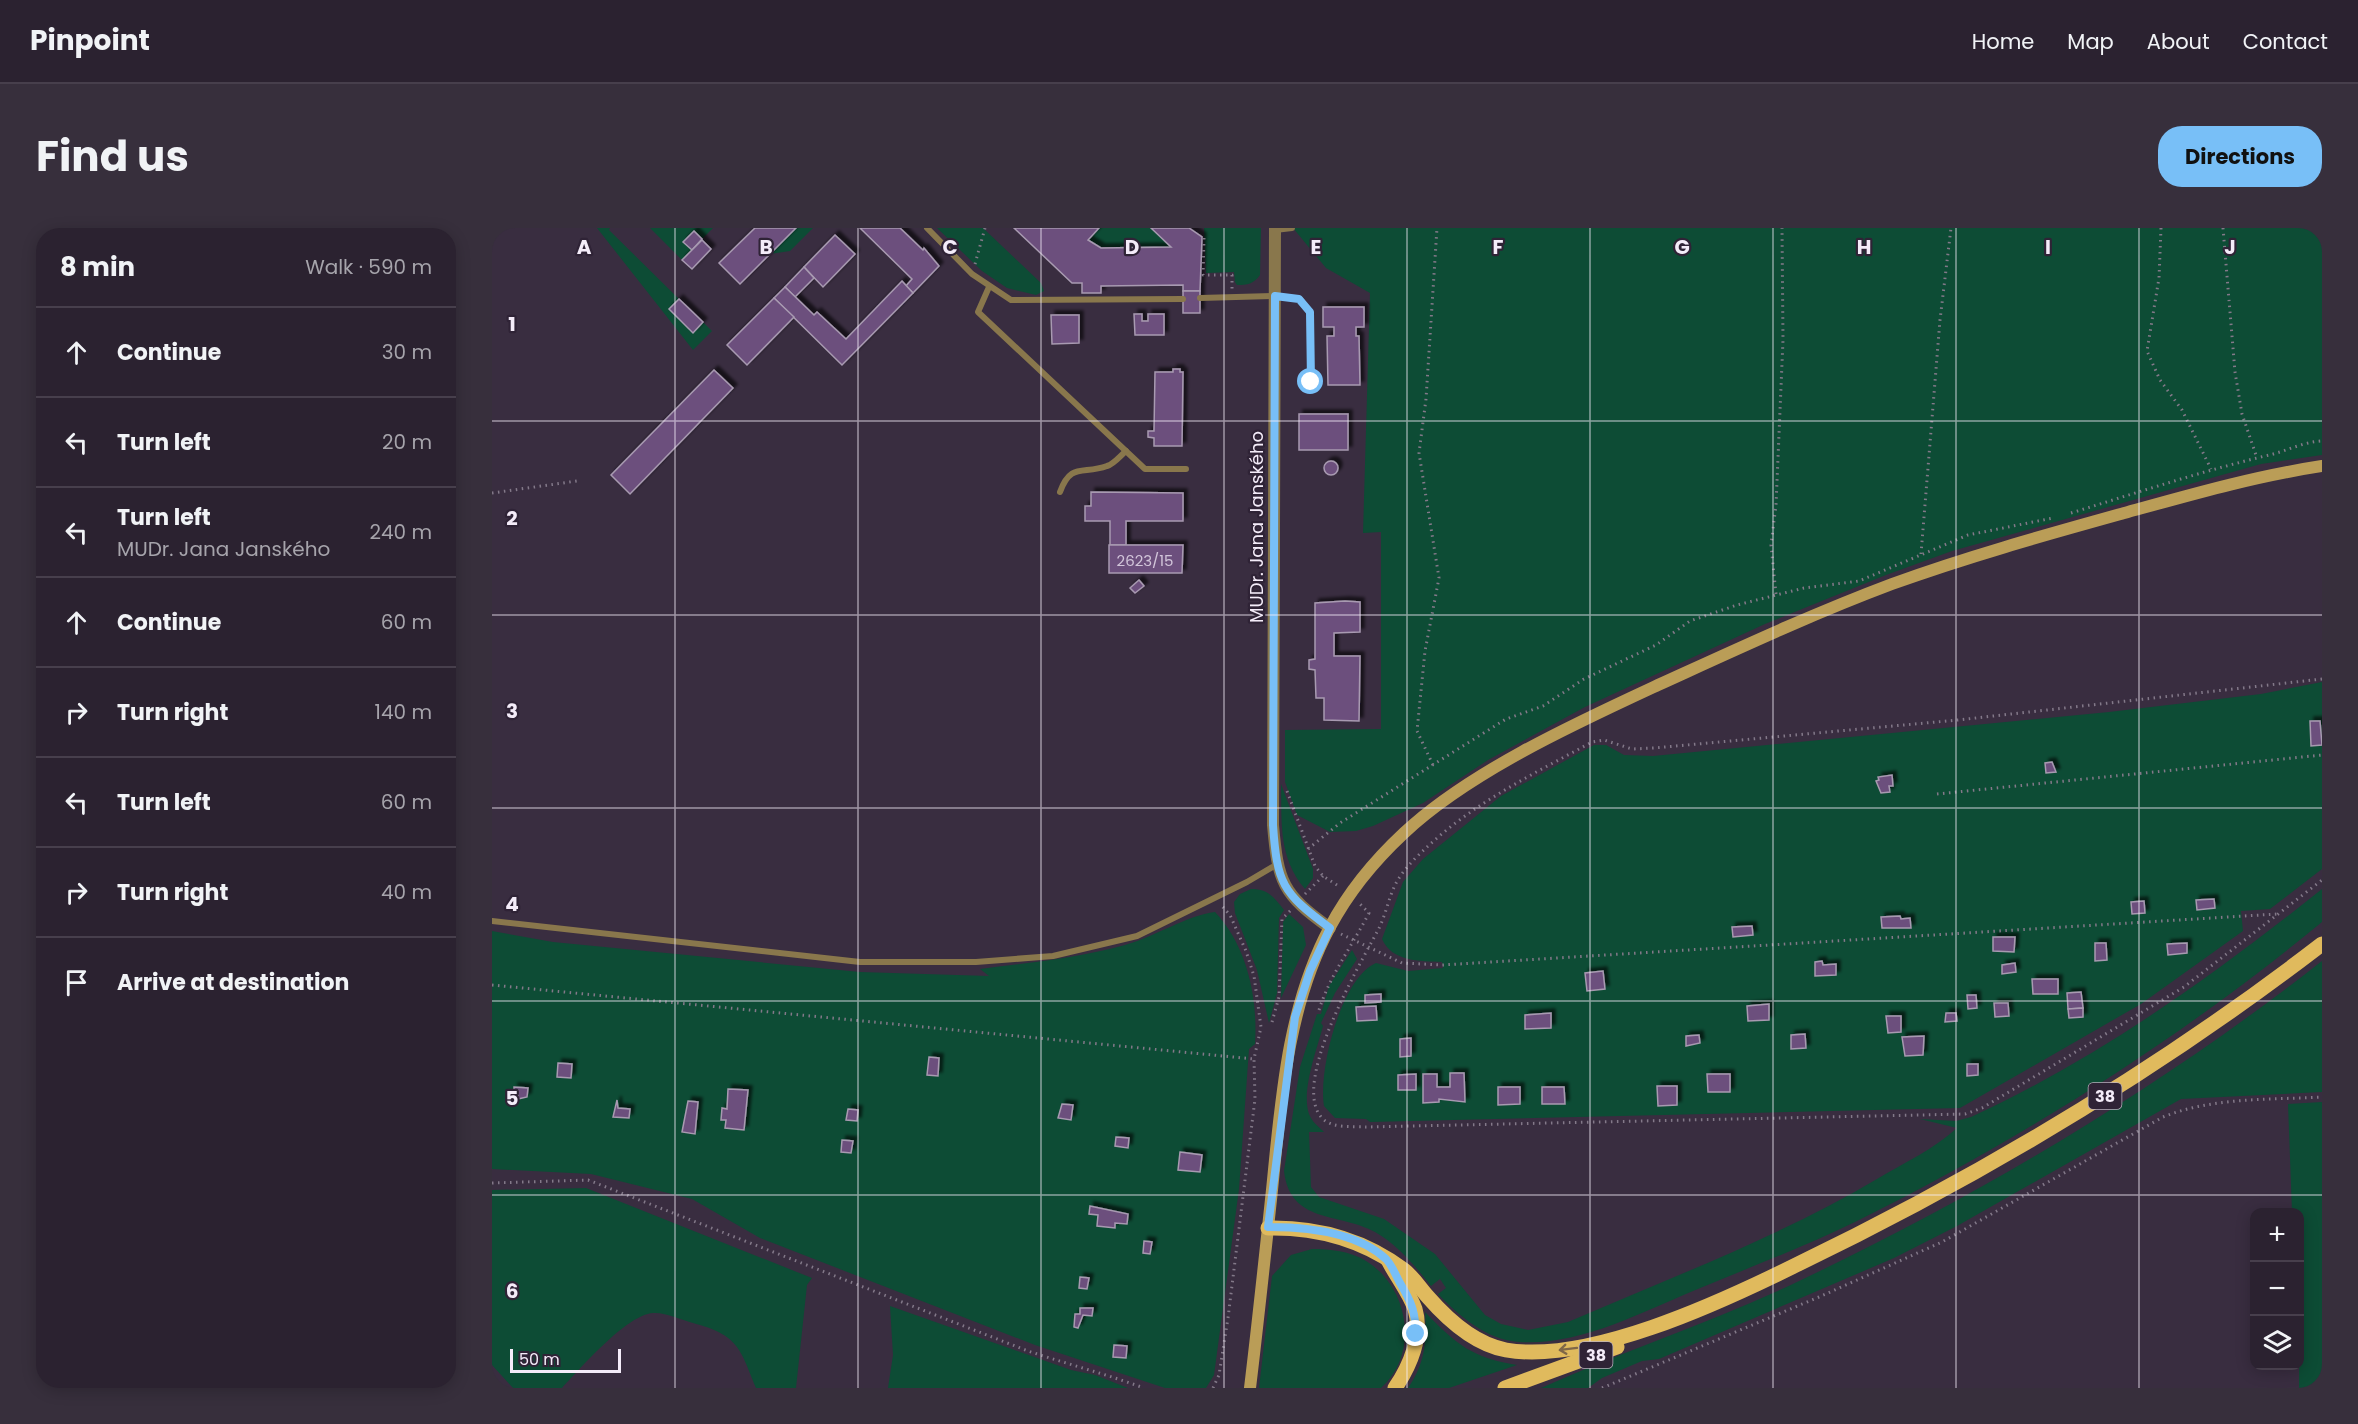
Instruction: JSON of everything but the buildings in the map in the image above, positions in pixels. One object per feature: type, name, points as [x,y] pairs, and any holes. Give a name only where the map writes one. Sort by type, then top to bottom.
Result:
[{"type":"main road","points":[[1250,1388],[1295,1017],[1310,971],[1330,928],[1350,894],[1403,834],[1458,792],[1590,716],[1770,634],[1890,585],[1955,562],[2263,475],[2322,466]]},
{"type":"main road","name":"38","points":[[1505,1388],[1667,1327],[1684,1315],[1763,1282],[1876,1227],[1987,1167],[2125,1083],[2226,1015],[2322,944]]},
{"type":"main road","points":[[1268,1227],[1304,1229],[1337,1235],[1371,1249],[1405,1271],[1437,1308],[1469,1335],[1506,1350],[1545,1352],[1579,1348],[1684,1315]]},
{"type":"main road","points":[[1388,1260],[1415,1311],[1414,1351],[1395,1388]]},
{"type":"street","name":"MUDr. Jana Janského","points":[[1275,229],[1273,825],[1276,865]]},
{"type":"street","points":[[1276,865],[1280,879],[1297,902],[1330,928]]},
{"type":"lane","points":[[927,228],[972,274],[1011,300],[1183,299]]},
{"type":"lane","points":[[1275,229],[1292,228]]},
{"type":"lane","points":[[989,287],[978,312],[1145,469],[1186,469]]},
{"type":"lane","points":[[1200,298],[1275,296],[1299,299],[1310,312],[1311,382]]},
{"type":"lane","points":[[1060,492],[1065,477],[1075,471],[1108,466],[1126,451]]},
{"type":"lane","points":[[492,921],[860,962],[976,962],[1053,956],[1137,936],[1276,865]]},
{"type":"path","points":[[972,274],[985,228]]},
{"type":"path","points":[[1432,765],[1417,731],[1425,651],[1439,578],[1419,453],[1426,399],[1437,228]]},
{"type":"path","points":[[1777,595],[1771,545],[1776,505],[1783,340],[1782,228]]},
{"type":"path","points":[[1921,554],[1940,320],[1951,228]]},
{"type":"path","points":[[2160,228],[2159,278],[2147,351],[2160,380],[2182,410],[2211,469]]},
{"type":"path","points":[[2223,228],[2235,372],[2242,414],[2257,458]]},
{"type":"path","points":[[1204,238],[1203,275],[1232,275],[1232,291]]},
{"type":"path","points":[[1221,291],[1244,290]]},
{"type":"path","points":[[492,493],[577,481]]},
{"type":"path","points":[[2322,679],[1958,720],[1654,748],[1632,749],[1604,740],[1592,741],[1482,802],[1427,846],[1406,868],[1395,885],[1378,932],[1368,947],[1329,1025],[1315,1082],[1315,1099],[1321,1117],[1338,1125],[1965,1114],[1982,1108],[2184,987],[2322,880]]},
{"type":"path","points":[[1937,794],[2322,755]]},
{"type":"path","points":[[1284,785],[1315,866],[1323,876],[1350,894],[1369,913],[1355,941],[1327,984],[1319,1010]]},
{"type":"path","points":[[1272,1022],[1279,997],[1282,919],[1323,876]]},
{"type":"path","points":[[1213,1388],[1219,1375],[1228,1318],[1255,1099],[1254,1059],[1261,1027],[1254,976],[1230,915],[1214,898]]},
{"type":"path","points":[[1330,928],[1402,963],[1442,965],[2279,914]]},
{"type":"path","points":[[492,985],[1254,1059]]},
{"type":"path","points":[[1602,1388],[1819,1297],[1942,1242],[2163,1117],[2190,1107],[2217,1102],[2322,1097]]},
{"type":"path","points":[[492,1183],[588,1180],[1028,1351],[1080,1369],[1104,1373],[1144,1388]]},
{"type":"green space","points":[[597,228],[610,228],[609,230],[679,299],[669,309],[693,332],[703,322],[712,331],[693,350]]},
{"type":"green space","points":[[650,228],[713,228],[702,239],[694,231],[684,242],[692,250],[682,260]]},
{"type":"green space","points":[[796,228],[813,228],[790,251],[770,254]]},
{"type":"green space","points":[[937,228],[983,228],[1041,283],[1044,291],[1036,295],[1007,288],[982,271]]},
{"type":"green space","points":[[1099,228],[1151,228],[1171,247],[1095,247],[1088,240]]},
{"type":"green space","points":[[1204,228],[1261,228],[1260,275],[1258,278],[1244,285],[1237,285],[1234,272],[1206,273]]},
{"type":"green space","points":[[1293,228],[2322,228],[2322,455],[2261,464],[1952,551],[1886,575],[1765,624],[1585,707],[1488,760],[1423,803],[1373,826],[1356,831],[1330,832],[1297,815],[1285,782],[1285,730],[1381,729],[1381,532],[1363,533],[1370,293],[1326,268]]},
{"type":"green space","points":[[2322,682],[2322,869],[2270,909],[2241,911],[2243,931],[2141,1004],[1960,1108],[1370,1122],[1366,1119],[1335,1118],[1324,1106],[1325,1071],[1335,1027],[1352,987],[1363,972],[1376,963],[1408,971],[1443,968],[1442,962],[1408,959],[1400,956],[1392,952],[1382,939],[1403,882],[1423,859],[1501,796],[1594,745],[1606,745],[1624,755],[1653,756],[2109,712],[2261,694]]},
{"type":"green space","points":[[1281,784],[1313,869],[1313,878],[1305,889],[1290,865],[1283,839]]},
{"type":"green space","points":[[1251,889],[1262,890],[1270,895],[1284,910],[1279,918],[1277,993],[1269,1023],[1257,970],[1235,913],[1234,902],[1240,894]]},
{"type":"green space","points":[[2322,889],[2322,922],[2269,965],[2157,1046],[2039,1122],[1918,1190],[1837,1231],[1630,1318],[1586,1333],[1542,1342],[1519,1342],[1485,1332],[1464,1318],[1438,1294],[1446,1288],[1440,1279],[1431,1286],[1406,1256],[1383,1237],[1361,1226],[1318,1214],[1306,1208],[1296,1200],[1288,1188],[1284,1171],[1300,1067],[1317,1014],[1321,1014],[1329,986],[1352,950],[1357,959],[1335,993],[1321,1023],[1323,1026],[1308,1082],[1309,1114],[1313,1122],[1324,1132],[1309,1132],[1311,1187],[1319,1197],[1384,1219],[1435,1254],[1485,1315],[1501,1324],[1528,1330],[1568,1322],[1764,1238],[1840,1200],[1929,1149],[1957,1128],[1920,1119],[1956,1121],[1971,1117],[2065,1069],[2154,1014],[2197,984]]},
{"type":"green space","points":[[1215,912],[1235,940],[1243,956],[1255,1008],[1255,1044],[1249,1049],[1239,1189],[1214,1375],[1206,1388],[1165,1388],[1035,1345],[760,1238],[692,1199],[591,1174],[492,1169],[492,931],[553,942],[860,972],[989,976],[980,969],[1053,960],[1107,950],[1136,941],[1194,917]]},
{"type":"green space","points":[[1289,914],[1303,927],[1306,945],[1281,998],[1283,922]]},
{"type":"green space","points":[[2322,961],[2322,1092],[2181,1099],[1957,1226],[1894,1258],[1659,1359],[1642,1361],[1602,1378],[1588,1388],[1541,1388],[1797,1282],[1934,1213],[2068,1136],[2133,1095],[2261,1008]]},
{"type":"green space","points":[[2322,1102],[2322,1388],[2299,1388],[2299,1370],[2304,1370],[2304,1208],[2292,1208],[2288,1104]]},
{"type":"green space","points":[[586,1188],[812,1278],[807,1285],[796,1388],[756,1388],[741,1353],[728,1338],[708,1328],[668,1315],[653,1313],[642,1316],[617,1333],[562,1388],[513,1388],[492,1365],[492,1190]]},
{"type":"green space","points":[[1312,1249],[1340,1251],[1366,1261],[1381,1272],[1400,1303],[1405,1339],[1401,1357],[1393,1374],[1381,1388],[1259,1388],[1272,1276],[1291,1255]]},
{"type":"green space","points":[[890,1306],[1128,1388],[888,1388],[893,1355]]},
{"type":"green space","points":[[1425,1312],[1446,1333],[1476,1354],[1517,1365],[1449,1388],[1408,1388],[1418,1370],[1424,1352]]},
{"type":"route","points":[[1311,382],[1310,312],[1299,299],[1275,296],[1273,825],[1276,865],[1280,879],[1297,902],[1330,928],[1310,971],[1295,1017],[1268,1227],[1304,1229],[1337,1235],[1371,1249],[1388,1260],[1412,1302],[1415,1311],[1416,1334]]}]
